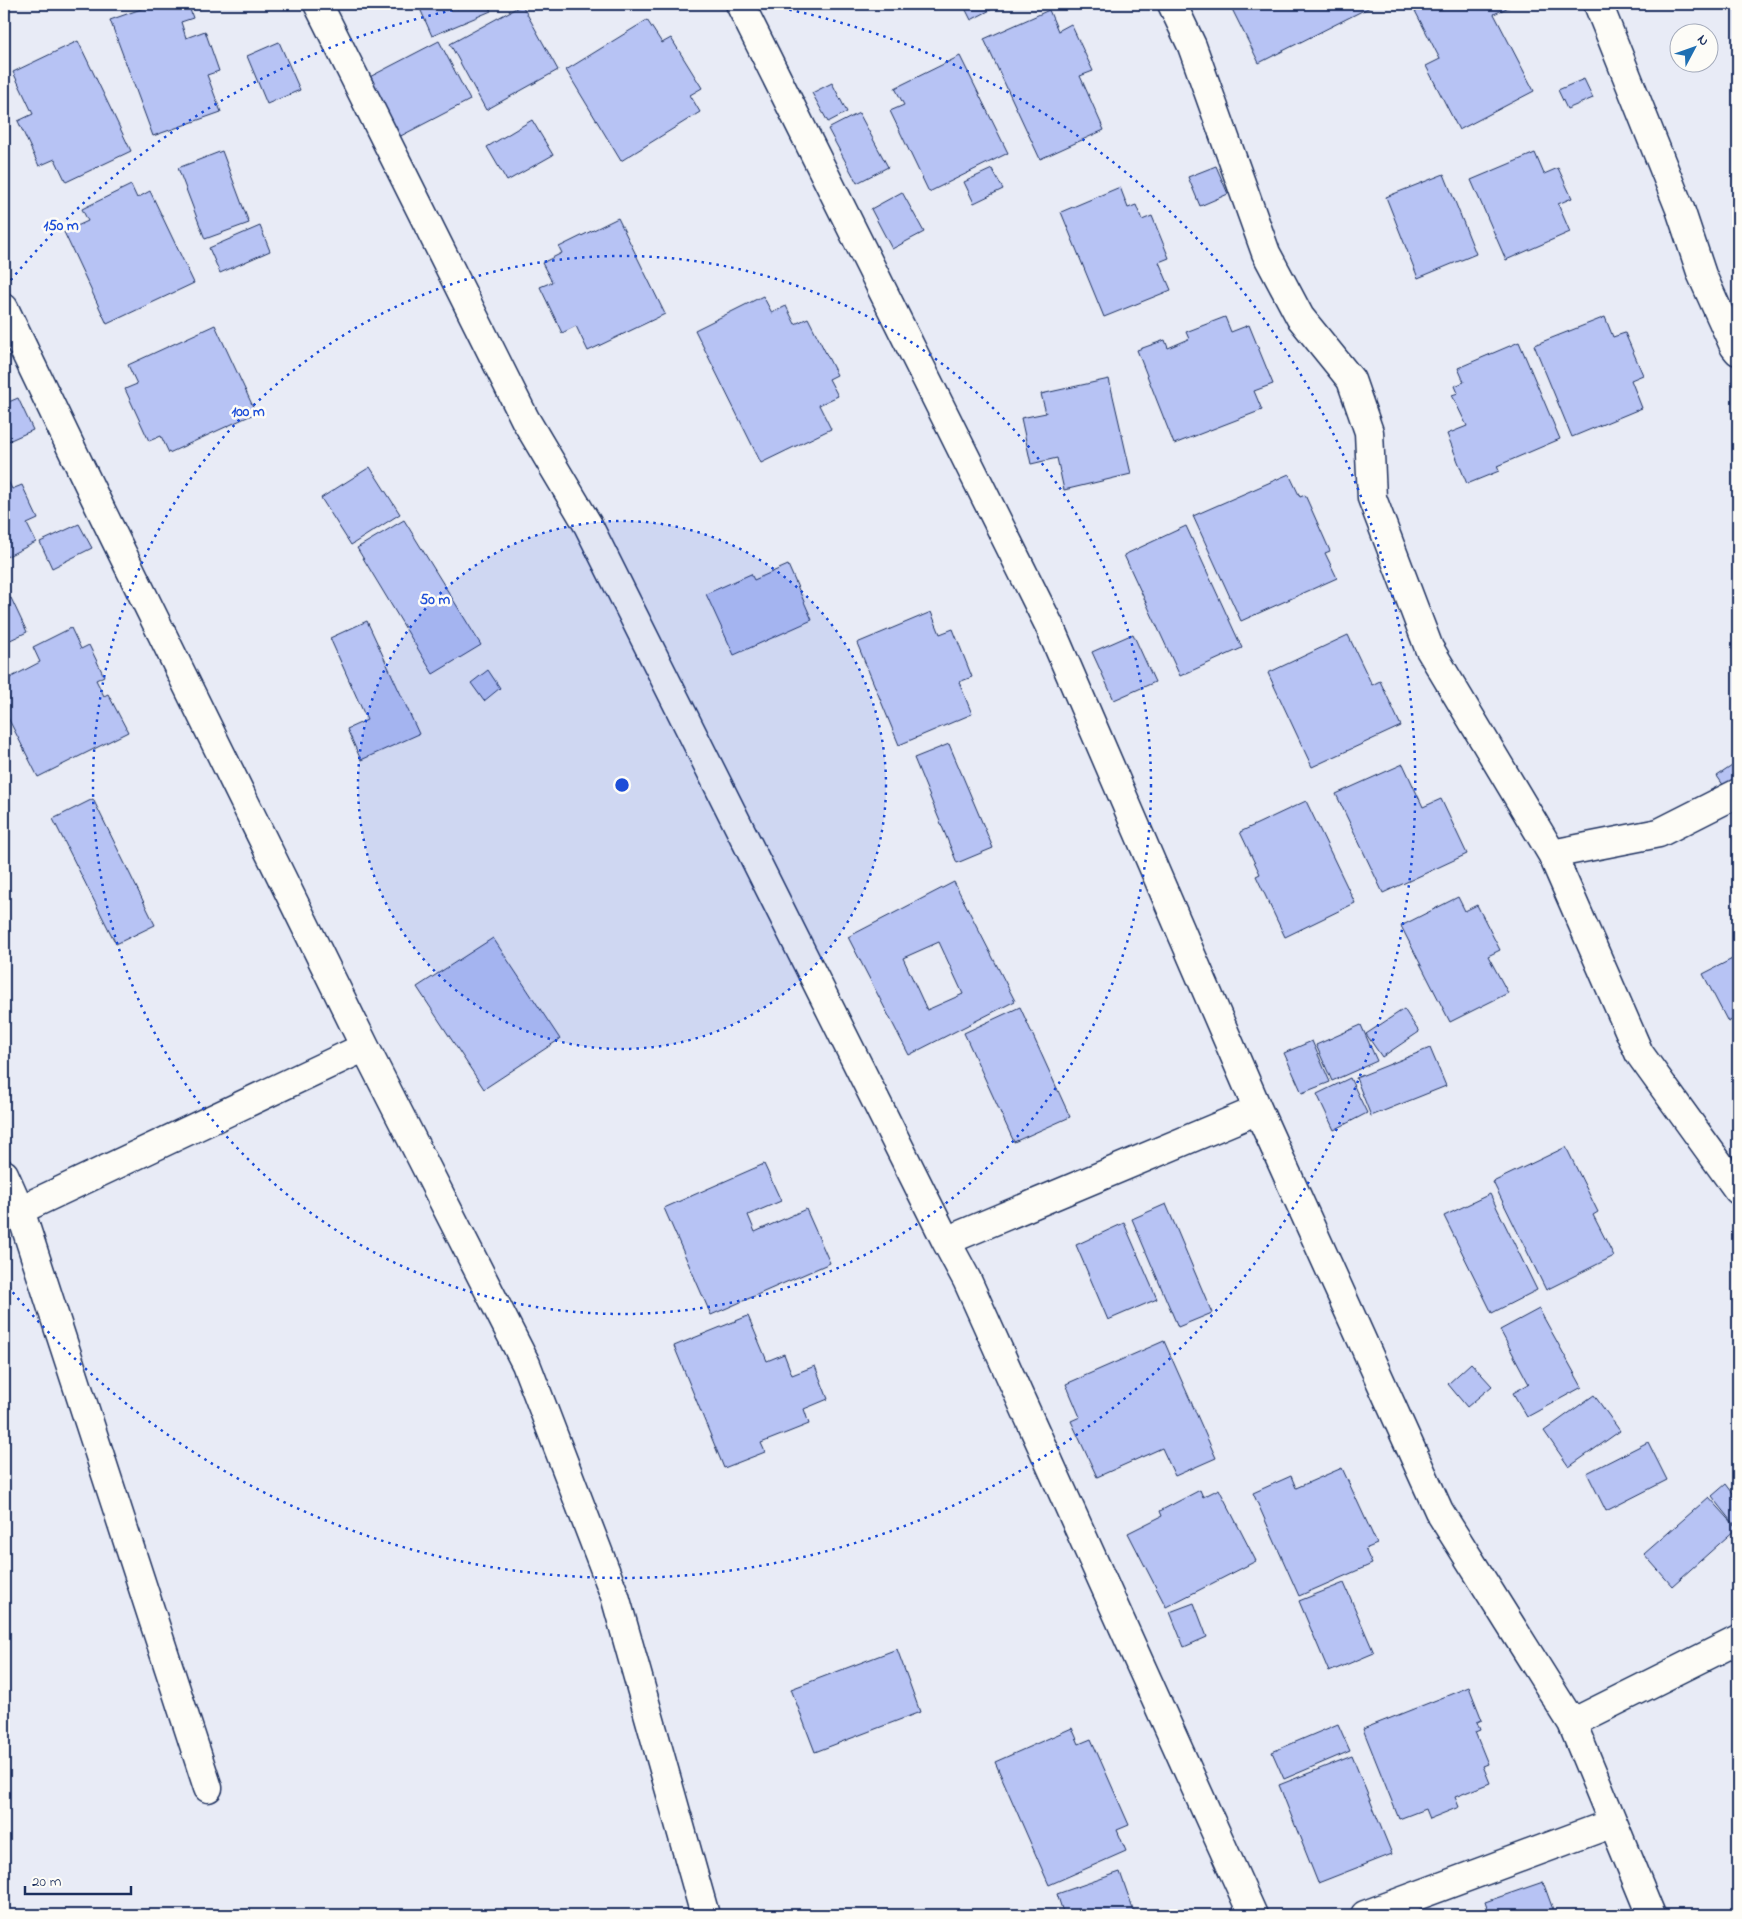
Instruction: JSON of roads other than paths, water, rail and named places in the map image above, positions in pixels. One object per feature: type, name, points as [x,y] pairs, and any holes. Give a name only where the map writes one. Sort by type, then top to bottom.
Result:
[{"type":"street","points":[[318,4],[525,420],[588,525],[967,1280],[1253,1915]]},
{"type":"street","points":[[740,4],[1049,625],[1258,1110],[1439,1511],[1572,1723],[1651,1915]]},
{"type":"street","points":[[1172,4],[1192,46],[1266,253],[1300,317],[1351,380],[1369,432],[1372,498],[1429,648],[1552,854],[1639,1053],[1738,1190]]},
{"type":"street","points":[[1598,4],[1680,209],[1702,275],[1738,351]]},
{"type":"street","points":[[4,308],[100,508],[365,1047],[526,1364],[615,1596],[705,1915]]},
{"type":"street","points":[[1552,854],[1659,833],[1738,793]]},
{"type":"street","points":[[20,1210],[365,1047]]},
{"type":"street","points":[[946,1241],[1258,1110]]},
{"type":"street","points":[[4,1174],[20,1210],[208,1788]]},
{"type":"street","points":[[1572,1723],[1738,1640]]},
{"type":"street","points":[[1365,1915],[1613,1823]]}]
